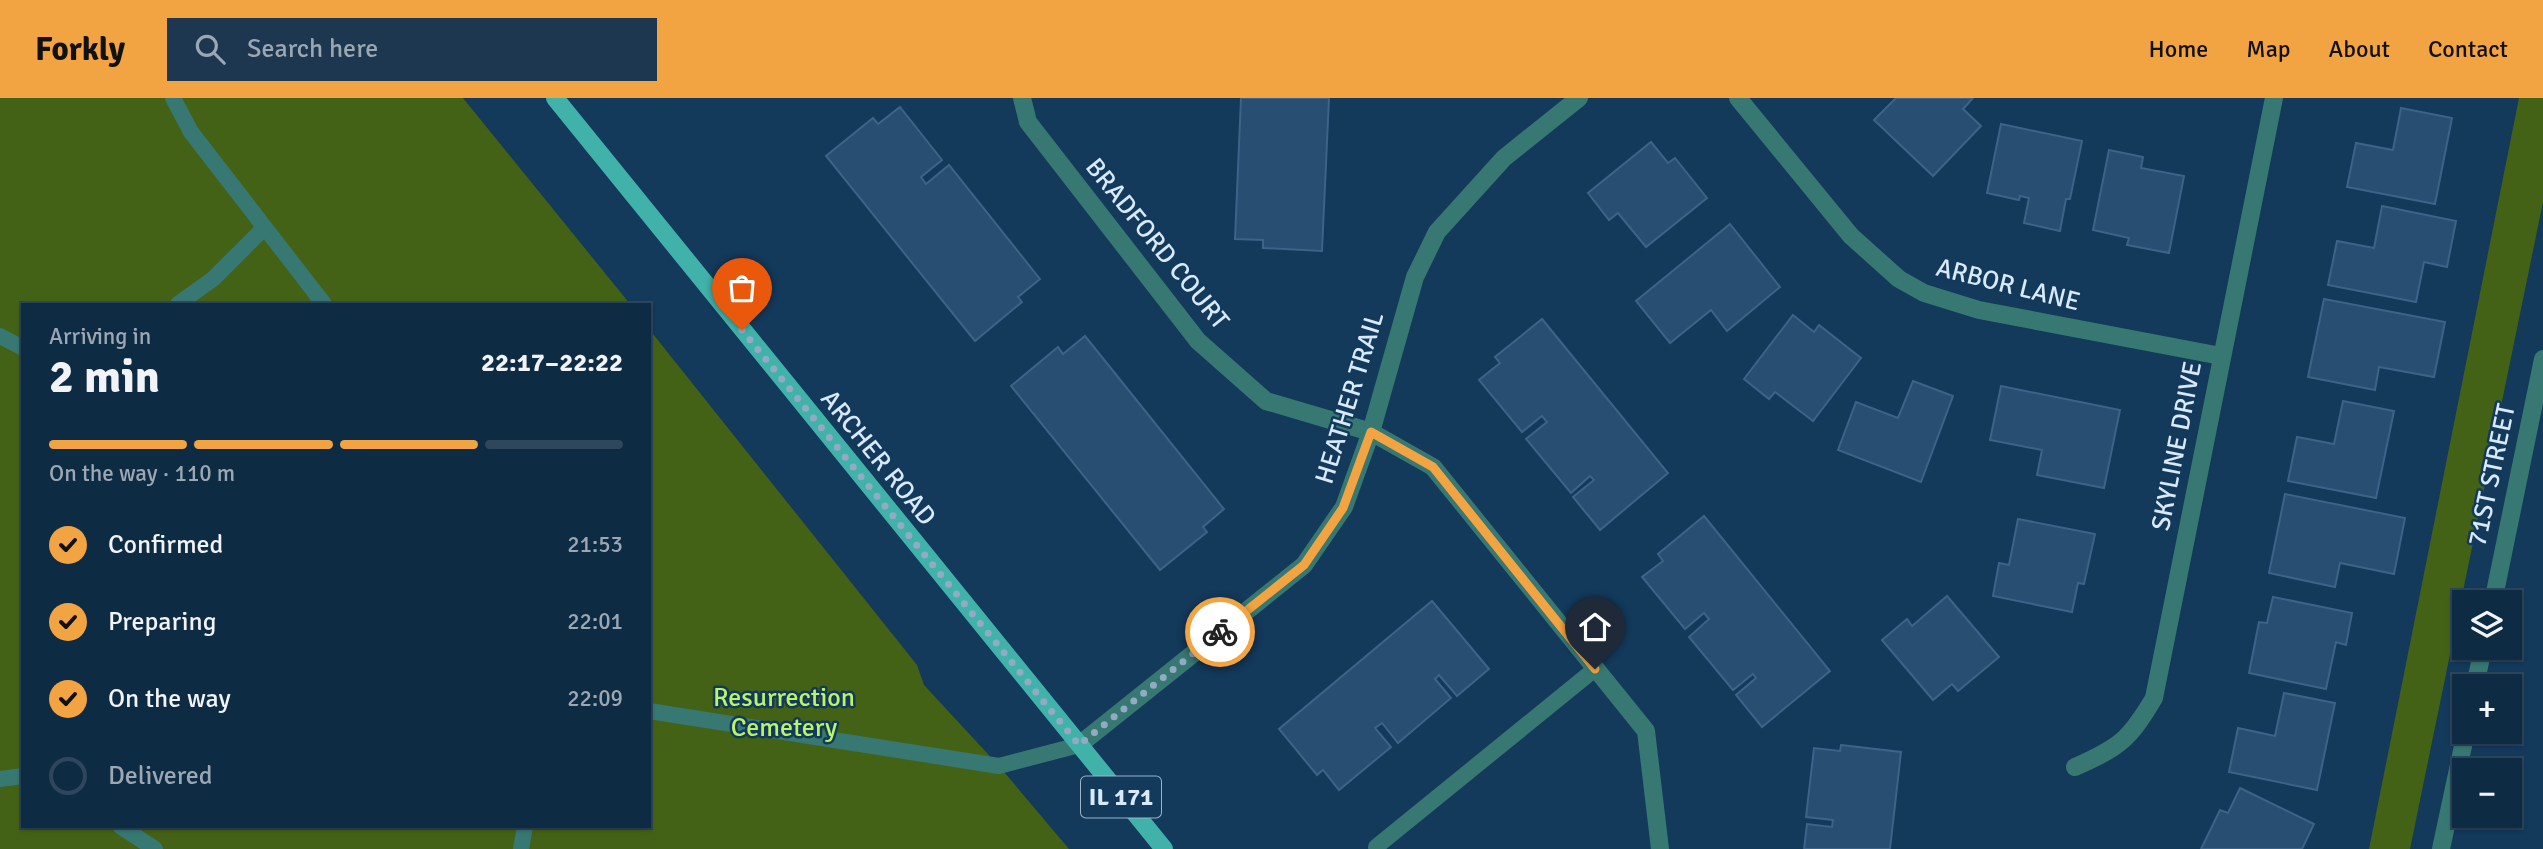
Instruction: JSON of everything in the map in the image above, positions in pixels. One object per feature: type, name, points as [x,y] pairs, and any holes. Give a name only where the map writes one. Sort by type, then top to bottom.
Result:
[{"type":"main road","name":"ARCHER ROAD","points":[[555,98],[1164,849]]},
{"type":"street","name":"BRADFORD COURT","points":[[1023,98],[1028,122],[1198,341],[1266,401],[1371,432],[1433,467],[1646,731],[1660,849]]},
{"type":"street","name":"HEATHER TRAIL","points":[[1079,745],[1304,565],[1343,508],[1371,432],[1415,277],[1437,232],[1504,158],[1579,98]]},
{"type":"street","name":"ARBOR LANE","points":[[1738,98],[1851,236],[1899,279],[1924,293],[1979,310],[2221,356]]},
{"type":"street","name":"SKYLINE DRIVE","points":[[2075,767],[2113,751],[2134,732],[2154,698],[2274,98]]},
{"type":"street","name":"71ST STREET","points":[[2495,590],[2543,359]]},
{"type":"street","points":[[2441,849],[2463,744]]},
{"type":"lane","points":[[173,98],[191,132],[323,303]]},
{"type":"lane","points":[[179,303],[213,279],[264,228]]},
{"type":"lane","points":[[0,336],[21,347]]},
{"type":"lane","points":[[1376,847],[1595,669]]},
{"type":"lane","points":[[651,711],[999,766],[1079,745]]},
{"type":"lane","points":[[0,779],[21,776]]},
{"type":"lane","points":[[123,828],[155,849]]},
{"type":"lane","points":[[521,849],[525,828]]},
{"type":"green space","name":"Resurrection Cemetery","points":[[0,98],[463,98],[629,303],[21,303],[21,828],[651,828],[651,332],[917,665],[924,685],[999,766],[1069,849],[0,849]]},
{"type":"green space","points":[[2519,98],[2543,98],[2543,202],[2463,590],[2452,590],[2452,645],[2410,849],[2369,849]]},
{"type":"building","points":[[1241,98],[1329,98],[1322,251],[1263,248],[1263,240],[1235,239]]},
{"type":"building","points":[[1896,98],[1973,98],[1963,109],[1981,126],[1933,176],[1874,120]]},
{"type":"building","points":[[900,107],[942,160],[921,177],[926,184],[949,165],[1040,279],[1018,297],[1022,302],[975,341],[826,156],[873,118],[878,124]]},
{"type":"building","points":[[2401,108],[2452,118],[2435,204],[2347,187],[2356,143],[2393,150]]},
{"type":"building","points":[[2001,124],[2082,141],[2070,199],[2066,199],[2060,231],[2024,223],[2029,198],[2020,196],[2019,200],[1987,193]]},
{"type":"building","points":[[1651,142],[1668,163],[1675,158],[1707,198],[1646,247],[1618,213],[1609,220],[1588,193]]},
{"type":"building","points":[[2109,150],[2143,157],[2141,168],[2184,176],[2169,253],[2127,245],[2129,238],[2093,230]]},
{"type":"building","points":[[2382,206],[2456,221],[2447,267],[2424,262],[2416,302],[2328,285],[2337,241],[2374,248]]},
{"type":"building","points":[[1730,224],[1780,287],[1727,331],[1711,310],[1670,343],[1636,301]]},
{"type":"building","points":[[2324,299],[2445,322],[2434,377],[2379,367],[2375,390],[2308,377]]},
{"type":"building","points":[[1793,315],[1814,332],[1819,325],[1861,358],[1813,421],[1775,392],[1769,399],[1744,379]]},
{"type":"building","points":[[1542,319],[1668,473],[1600,530],[1573,497],[1594,480],[1590,476],[1571,493],[1526,439],[1547,422],[1542,416],[1522,432],[1479,380],[1500,363],[1495,357]]},
{"type":"building","points":[[1085,336],[1224,509],[1203,527],[1207,532],[1160,570],[1011,386],[1058,347],[1063,354]]},
{"type":"building","points":[[1913,381],[1953,396],[1921,482],[1838,450],[1856,402],[1898,418]]},
{"type":"building","points":[[2001,386],[2120,410],[2104,488],[2037,475],[2042,450],[1990,440]]},
{"type":"building","points":[[2343,401],[2394,411],[2376,498],[2288,481],[2297,437],[2334,444]]},
{"type":"building","points":[[2285,494],[2405,518],[2394,574],[2340,563],[2335,587],[2269,573]]},
{"type":"building","points":[[1704,516],[1830,671],[1762,727],[1736,695],[1756,678],[1753,674],[1733,690],[1689,637],[1709,619],[1704,613],[1685,629],[1642,577],[1663,561],[1658,554]]},
{"type":"building","points":[[2018,519],[2095,534],[2084,584],[2078,583],[2072,612],[1993,596],[1999,563],[2009,565]]},
{"type":"building","points":[[1947,596],[1999,657],[1958,691],[1952,684],[1933,700],[1882,640],[1907,619],[1912,626]]},
{"type":"building","points":[[2273,597],[2352,613],[2346,645],[2336,642],[2326,689],[2249,673],[2259,622],[2267,623]]},
{"type":"building","points":[[1432,601],[1489,669],[1457,696],[1439,675],[1435,679],[1451,698],[1398,743],[1382,723],[1375,728],[1391,747],[1339,790],[1323,770],[1317,775],[1279,729]]},
{"type":"building","points":[[2284,693],[2335,703],[2317,790],[2229,772],[2238,728],[2275,736]]},
{"type":"building","points":[[1841,745],[1901,752],[1890,849],[1804,849],[1807,824],[1832,827],[1833,820],[1806,817],[1814,748],[1840,751]]},
{"type":"building","points":[[2240,788],[2314,824],[2302,849],[2201,849],[2220,810],[2228,813]]},
{"type":"way so far","points":[[742,330],[1079,745],[1220,632]]},
{"type":"route","points":[[1220,632],[1304,565],[1343,508],[1371,432],[1433,467],[1595,669]]}]
